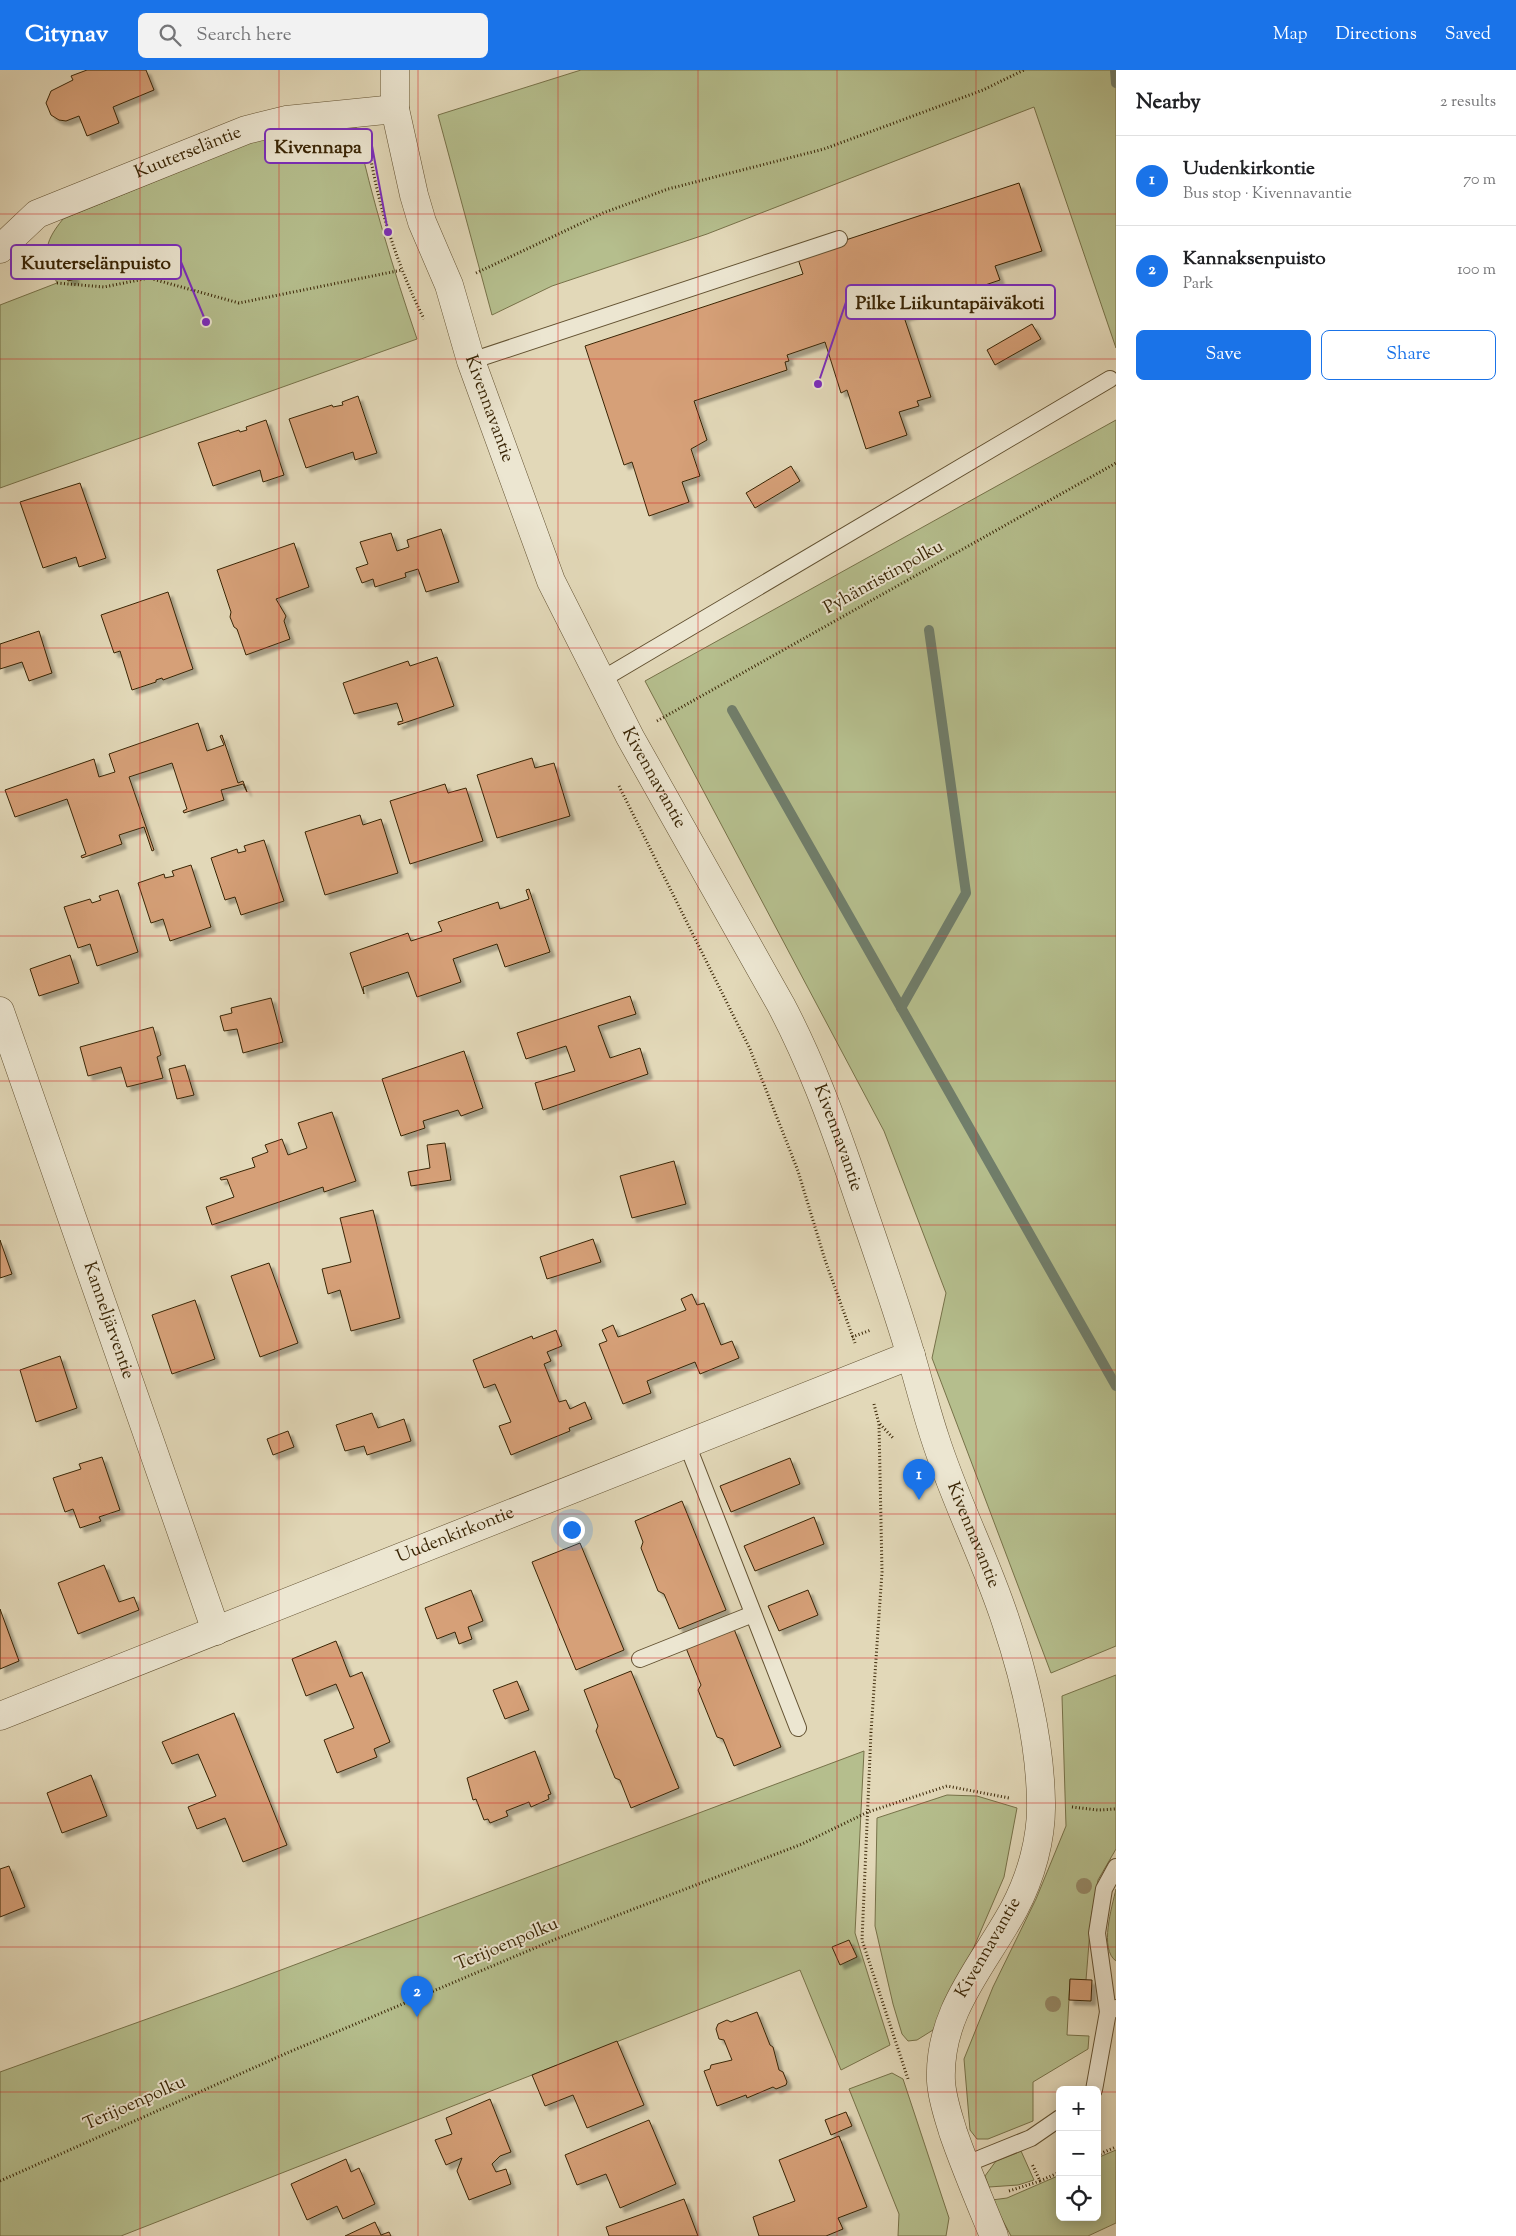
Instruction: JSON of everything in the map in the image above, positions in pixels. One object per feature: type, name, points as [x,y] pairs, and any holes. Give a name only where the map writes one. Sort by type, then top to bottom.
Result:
[{"type":"street","name":"Kivennavantie","points":[[395,70],[395,109],[420,213],[450,285],[471,361],[551,581],[630,736],[781,1005],[828,1108],[911,1355],[939,1451],[1008,1628],[1026,1694],[1038,1756],[1041,1804],[1039,1839],[1022,1890],[1012,1913],[960,1997],[946,2035],[942,2061],[942,2091],[964,2165],[994,2236]]},
{"type":"street","name":"Kuuterseläntie","points":[[0,249],[38,214],[246,130],[286,120],[395,109]]},
{"type":"street","name":"Kanneljärventie","points":[[0,1011],[216,1631]]},
{"type":"street","name":"Uudenkirkontie","points":[[0,1716],[911,1355]]},
{"type":"lane","points":[[471,361],[839,239]]},
{"type":"lane","points":[[601,680],[1110,380]]},
{"type":"lane","points":[[686,1444],[798,1728]]},
{"type":"lane","points":[[640,1659],[753,1614]]},
{"type":"lane","points":[[1095,2086],[1112,2010],[1097,1933],[1104,1889],[1116,1868]]},
{"type":"lane","points":[[964,2165],[1030,2138],[1056,2121]]},
{"type":"path","points":[[414,299],[450,285],[603,213],[668,189],[824,149],[983,90],[1024,70]]},
{"type":"path","points":[[364,113],[377,193],[388,232],[414,299],[427,325]]},
{"type":"path","points":[[57,283],[104,287],[149,278],[239,303],[402,270]]},
{"type":"path","name":"Pyhänristinpolku","points":[[665,717],[1116,463]]},
{"type":"path","points":[[616,782],[750,1049],[798,1170],[825,1260],[866,1373],[879,1424],[882,1572],[871,1732],[862,1940],[908,2081]]},
{"type":"path","points":[[879,1424],[893,1438]]},
{"type":"path","name":"Terijoenpolku","points":[[0,2180],[296,2049],[556,1939],[802,1844],[868,1812],[947,1786],[1007,1798]]},
{"type":"path","points":[[1041,1804],[1098,1810],[1116,1809]]},
{"type":"path","points":[[1101,2153],[1116,2147]]},
{"type":"path","points":[[1040,2181],[1056,2174]]},
{"type":"green space","points":[[581,70],[1116,70],[1116,348],[1034,107],[707,234],[552,286],[492,315],[438,115]]},
{"type":"green space","points":[[356,127],[384,234],[417,339],[0,488],[0,305],[57,283],[47,250],[51,236],[63,219],[249,143],[282,134]]},
{"type":"green space","points":[[1116,420],[1116,1646],[1051,1673],[932,1358],[946,1293],[884,1131],[645,681]]},
{"type":"green space","points":[[1116,1675],[1116,1849],[1098,1880],[1091,1918],[1086,1980],[1070,1980],[1067,2035],[1089,2036],[1088,2049],[1033,2082],[1033,2121],[988,2139],[977,2139],[970,2130],[964,2059],[993,1987],[1036,1899],[1066,1826],[1062,1696]]},
{"type":"green space","points":[[864,1751],[855,1933],[890,2045],[841,2070],[800,1970],[121,2236],[0,2236],[0,2072],[233,1988]]},
{"type":"green space","points":[[947,1795],[977,1796],[1017,1808],[1004,1877],[970,1956],[933,2030],[917,2040],[908,2041],[902,2034],[893,2004],[875,1926],[877,1818]]},
{"type":"green space","points":[[1116,1889],[1116,1961],[1111,1955],[1107,1938]]},
{"type":"green space","points":[[892,2073],[903,2079],[949,2218],[946,2236],[898,2236],[899,2214],[849,2089]]},
{"type":"green space","points":[[1116,2150],[1116,2223],[1088,2236],[1011,2236],[992,2200],[1007,2198],[1056,2177],[1056,2221],[1101,2221],[1101,2156]]},
{"type":"green space","points":[[1021,2151],[1034,2180],[1018,2185],[989,2187],[985,2176],[996,2161]]},
{"type":"building","points":[[87,70],[146,70],[154,90],[113,107],[119,123],[87,136],[79,116],[66,121],[59,120],[51,115],[46,103],[51,91],[73,80],[71,76]]},
{"type":"building","points":[[1019,183],[1042,251],[995,266],[1000,280],[929,304],[931,308],[904,317],[931,397],[917,401],[919,406],[899,412],[907,435],[866,449],[847,390],[841,393],[825,342],[787,355],[789,361],[785,362],[787,370],[694,401],[707,440],[691,449],[700,476],[682,482],[689,502],[649,516],[632,462],[624,465],[585,346],[803,274],[797,256]]},
{"type":"building","points":[[70,266],[75,279],[68,281],[62,268]]},
{"type":"building","points":[[1032,324],[1041,339],[995,365],[987,350]]},
{"type":"building","points":[[358,396],[377,453],[355,460],[353,452],[306,468],[289,419],[332,405],[333,407],[343,405],[342,402]]},
{"type":"building","points":[[266,420],[284,475],[263,482],[260,470],[213,486],[198,443],[239,430],[240,432],[247,430],[246,427]]},
{"type":"building","points":[[791,466],[800,481],[755,508],[746,493]]},
{"type":"building","points":[[80,483],[106,558],[79,567],[76,557],[43,568],[20,502]]},
{"type":"building","points":[[441,529],[459,582],[426,592],[418,569],[405,573],[406,577],[375,587],[373,579],[362,583],[356,568],[368,564],[360,542],[391,533],[397,551],[409,547],[407,540]]},
{"type":"building","points":[[294,543],[309,587],[276,599],[286,616],[284,621],[290,639],[246,655],[237,629],[234,627],[230,617],[231,612],[217,570]]},
{"type":"building","points":[[168,592],[193,669],[163,680],[162,678],[156,680],[156,682],[132,690],[120,651],[114,653],[101,615]]},
{"type":"building","points":[[39,631],[52,673],[29,681],[22,662],[0,669],[0,644]]},
{"type":"building","points":[[437,657],[454,706],[398,725],[398,722],[403,721],[397,703],[354,714],[343,683],[408,661],[410,666]]},
{"type":"building","points":[[198,723],[207,751],[224,745],[220,736],[222,735],[238,783],[243,781],[247,792],[243,784],[221,790],[224,800],[184,813],[183,811],[187,809],[172,763],[129,777],[154,850],[152,851],[144,827],[119,835],[122,844],[82,858],[81,856],[86,854],[67,799],[15,817],[5,790],[94,759],[99,777],[115,772],[109,754]]},
{"type":"building","points":[[532,758],[535,768],[554,763],[570,816],[497,838],[477,775]]},
{"type":"building","points":[[445,784],[448,793],[466,788],[483,841],[410,864],[390,801]]},
{"type":"building","points":[[360,815],[363,825],[381,819],[398,873],[325,895],[305,832]]},
{"type":"building","points":[[264,840],[284,901],[241,915],[235,897],[225,900],[211,858],[237,849],[238,853],[246,851],[244,846]]},
{"type":"building","points":[[191,865],[211,927],[170,941],[163,919],[151,923],[138,883],[164,874],[165,878],[174,876],[172,871]]},
{"type":"building","points":[[529,889],[550,952],[505,967],[497,944],[453,959],[461,982],[417,997],[408,972],[363,987],[364,994],[350,953],[408,933],[411,941],[442,931],[438,922],[498,902],[500,909],[529,899],[526,890]]},
{"type":"building","points":[[118,890],[138,952],[97,966],[90,944],[78,948],[64,907],[90,899],[92,903],[101,900],[99,896]]},
{"type":"building","points":[[70,955],[79,983],[39,996],[30,969]]},
{"type":"building","points":[[630,996],[636,1014],[598,1026],[610,1058],[640,1048],[648,1074],[543,1110],[535,1083],[575,1071],[566,1046],[526,1059],[517,1033]]},
{"type":"building","points":[[271,998],[283,1042],[243,1053],[237,1029],[224,1031],[220,1016],[232,1013],[231,1008]]},
{"type":"building","points":[[153,1027],[161,1055],[157,1057],[163,1078],[127,1087],[121,1067],[88,1076],[80,1047]]},
{"type":"building","points":[[464,1051],[483,1108],[461,1116],[458,1110],[423,1121],[425,1128],[401,1136],[382,1079]]},
{"type":"building","points":[[185,1065],[194,1095],[177,1099],[169,1069]]},
{"type":"building","points":[[332,1112],[356,1181],[324,1192],[323,1187],[212,1225],[206,1207],[234,1197],[227,1179],[221,1180],[220,1178],[255,1167],[252,1158],[268,1152],[265,1145],[282,1139],[288,1155],[307,1148],[298,1123]]},
{"type":"building","points":[[445,1143],[451,1180],[411,1186],[408,1172],[430,1168],[427,1145]]},
{"type":"building","points":[[674,1161],[686,1204],[632,1218],[620,1176]]},
{"type":"building","points":[[373,1210],[400,1318],[351,1331],[340,1290],[328,1294],[322,1269],[351,1262],[340,1218]]},
{"type":"building","points":[[593,1239],[601,1262],[547,1279],[540,1257]]},
{"type":"building","points":[[0,1240],[12,1274],[0,1278]]},
{"type":"building","points":[[269,1263],[298,1343],[260,1357],[231,1276]]},
{"type":"building","points":[[692,1294],[697,1305],[704,1303],[721,1345],[732,1341],[739,1358],[700,1374],[695,1362],[647,1381],[651,1393],[623,1404],[599,1344],[607,1341],[602,1330],[613,1325],[618,1337],[624,1335],[686,1310],[681,1299]]},
{"type":"building","points":[[195,1300],[215,1359],[172,1374],[152,1315]]},
{"type":"building","points":[[556,1330],[562,1346],[547,1352],[551,1361],[544,1364],[559,1402],[566,1400],[570,1409],[585,1402],[592,1419],[569,1428],[570,1431],[511,1455],[499,1426],[511,1422],[495,1384],[484,1388],[473,1360],[532,1336],[533,1339]]},
{"type":"building","points":[[60,1356],[77,1408],[36,1422],[20,1370]]},
{"type":"building","points":[[372,1413],[378,1428],[404,1419],[411,1441],[367,1455],[364,1446],[345,1451],[336,1425]]},
{"type":"building","points":[[288,1431],[294,1447],[273,1455],[267,1439]]},
{"type":"building","points":[[102,1457],[120,1510],[99,1517],[101,1521],[80,1528],[73,1509],[65,1512],[53,1478],[81,1469],[79,1464]]},
{"type":"building","points":[[790,1458],[800,1484],[731,1512],[720,1486]]},
{"type":"building","points":[[682,1501],[726,1610],[679,1629],[664,1594],[658,1591],[641,1548],[643,1542],[635,1521]]},
{"type":"building","points":[[814,1517],[824,1544],[755,1571],[744,1546]]},
{"type":"building","points":[[580,1543],[624,1650],[576,1670],[532,1562]]},
{"type":"building","points":[[104,1565],[119,1602],[134,1597],[139,1610],[78,1634],[58,1583]]},
{"type":"building","points":[[471,1590],[483,1621],[468,1627],[472,1639],[459,1644],[455,1632],[437,1639],[425,1608]]},
{"type":"building","points":[[808,1590],[818,1615],[779,1631],[768,1606]]},
{"type":"building","points":[[0,1609],[19,1661],[0,1669]]},
{"type":"building","points":[[734,1629],[781,1747],[734,1766],[723,1739],[717,1737],[698,1690],[701,1685],[686,1648]]},
{"type":"building","points":[[336,1641],[350,1677],[362,1672],[390,1742],[374,1749],[377,1757],[337,1773],[324,1740],[354,1728],[336,1684],[306,1696],[292,1659]]},
{"type":"building","points":[[631,1671],[679,1788],[631,1808],[620,1780],[615,1778],[596,1731],[598,1726],[584,1690]]},
{"type":"building","points":[[517,1681],[529,1710],[505,1719],[493,1690]]},
{"type":"building","points":[[234,1713],[287,1845],[243,1862],[225,1818],[197,1829],[188,1807],[216,1796],[198,1754],[172,1764],[162,1742]]},
{"type":"building","points":[[535,1751],[551,1794],[548,1795],[549,1799],[531,1807],[529,1802],[506,1811],[508,1816],[490,1823],[488,1819],[484,1820],[476,1799],[473,1800],[467,1778]]},
{"type":"building","points":[[91,1775],[107,1816],[62,1833],[47,1793]]},
{"type":"building","points":[[9,1866],[25,1907],[0,1917],[0,1869]]},
{"type":"building","points":[[849,1940],[857,1957],[840,1965],[832,1947]]},
{"type":"building","points":[[1070,1979],[1092,1980],[1091,2001],[1069,2000]]},
{"type":"building","points":[[757,2012],[770,2045],[773,2047],[779,2070],[783,2072],[787,2082],[786,2085],[776,2089],[773,2087],[747,2098],[746,2095],[717,2106],[704,2071],[710,2069],[711,2065],[732,2060],[724,2040],[719,2039],[716,2029],[718,2024],[727,2020],[731,2022]]},
{"type":"building","points":[[617,2041],[644,2105],[587,2128],[573,2095],[545,2106],[532,2075]]},
{"type":"building","points":[[490,2099],[511,2152],[500,2156],[492,2164],[496,2172],[506,2169],[511,2184],[469,2200],[457,2171],[462,2158],[446,2165],[435,2140],[452,2134],[446,2118]]},
{"type":"building","points":[[846,2112],[852,2126],[831,2135],[825,2120]]},
{"type":"building","points":[[649,2120],[676,2184],[620,2208],[606,2174],[577,2185],[565,2155]]},
{"type":"building","points":[[839,2136],[867,2207],[838,2218],[843,2229],[826,2236],[759,2236],[753,2217],[795,2201],[779,2160]]},
{"type":"building","points":[[346,2159],[351,2172],[359,2168],[375,2204],[343,2219],[337,2206],[307,2220],[291,2184]]},
{"type":"building","points":[[684,2199],[698,2236],[609,2236],[606,2227]]},
{"type":"building","points":[[375,2222],[381,2235],[389,2232],[391,2236],[345,2236]]},
{"type":"waterway","points":[[1115,70],[1116,83]]},
{"type":"waterway","points":[[901,1008],[966,893],[929,630]]},
{"type":"waterway","points":[[732,710],[1116,1386]]},
{"type":"place","name":"Kivennapa","points":[[388,232]]},
{"type":"place","name":"Kuuterselänpuisto","points":[[206,322]]},
{"type":"place","name":"Pilke Liikuntapäiväkoti","points":[[818,384]]},
{"type":"place","name":"Uudenkirkontie","points":[[919,1500]]},
{"type":"place","name":"Kannaksenpuisto","points":[[417,2017]]}]
